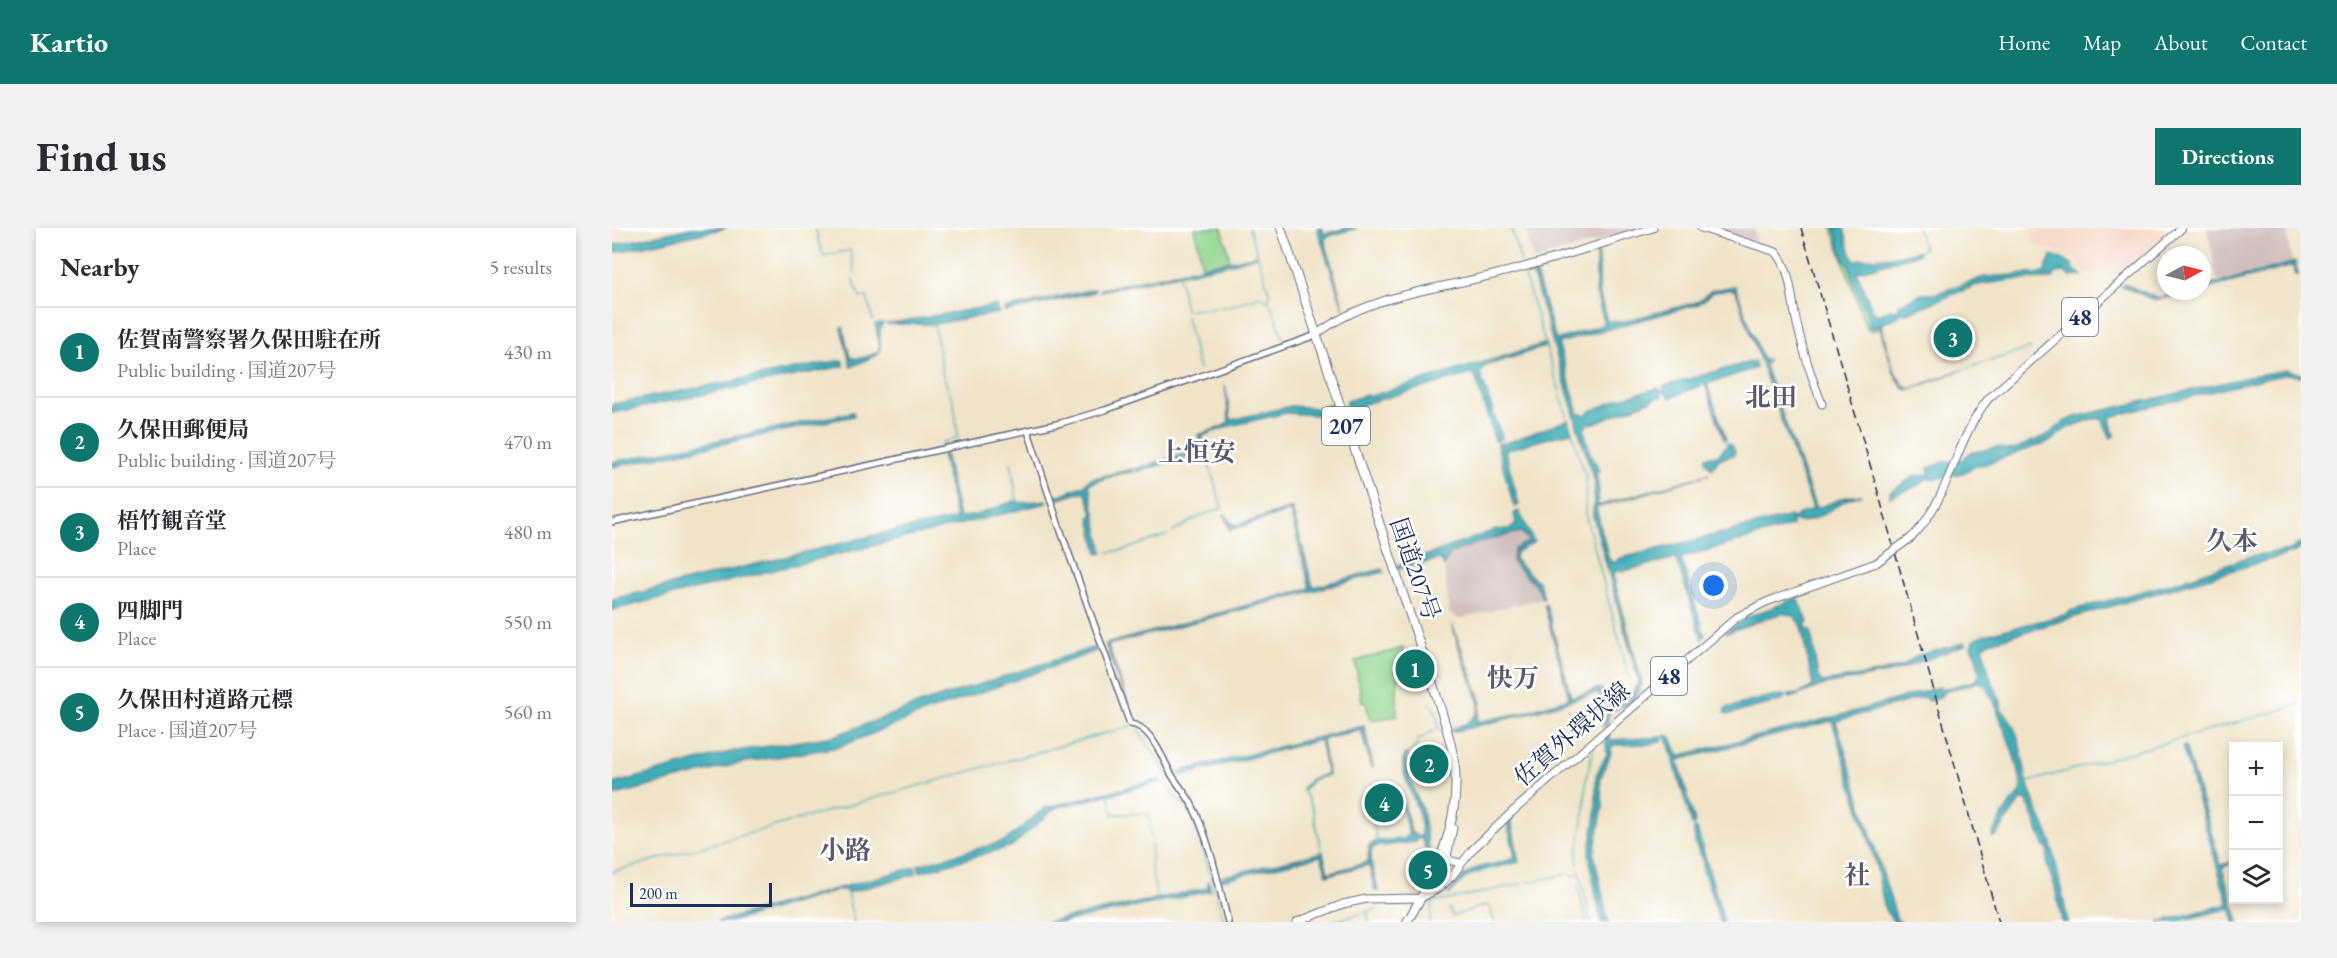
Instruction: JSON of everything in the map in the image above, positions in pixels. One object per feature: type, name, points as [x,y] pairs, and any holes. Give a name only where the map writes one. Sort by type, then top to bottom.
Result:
[{"type":"highway","name":"国道207号","points":[[1281,228],[1449,736],[1455,769],[1454,813],[1445,845],[1421,898],[1407,922]]},
{"type":"main road","points":[[1316,335],[1329,325],[1365,307],[1437,286],[1482,278],[1653,228]]},
{"type":"main road","points":[[1701,228],[1776,252],[1784,261],[1797,327],[1813,383],[1822,404]]},
{"type":"main road","name":"佐賀外環状線","points":[[1421,898],[1440,888],[1473,849],[1520,805],[1737,617],[1766,602],[1876,563],[1911,538],[1930,517],[1968,428],[1989,398],[2182,228]]},
{"type":"main road","points":[[1454,813],[1454,829],[1447,856],[1451,861],[1461,862]]},
{"type":"main road","points":[[1297,922],[1343,904],[1366,899],[1421,898]]},
{"type":"street","points":[[612,522],[1028,431],[1105,410],[1316,335]]},
{"type":"street","points":[[1028,431],[1058,523],[1130,724],[1141,727],[1153,742],[1175,782],[1190,802],[1203,834],[1228,922]]},
{"type":"shaded area","points":[[1525,228],[1642,228],[1534,260]]},
{"type":"shaded area","points":[[1712,228],[1754,228],[1756,242]]},
{"type":"shaded area","points":[[2037,228],[2166,228],[2168,236],[2116,279],[2104,271],[2087,273],[2077,260],[2048,248],[2034,246],[2030,230]]},
{"type":"shaded area","points":[[2207,228],[2286,228],[2292,262],[2217,281]]},
{"type":"shaded area","points":[[1524,529],[1531,542],[1513,552],[1515,563],[1539,585],[1543,598],[1458,619],[1449,613],[1443,556]]},
{"type":"shaded area","points":[[2301,821],[2301,853],[2293,824]]},
{"type":"green space","points":[[1195,228],[1222,228],[1230,260],[1202,266]]},
{"type":"green space","points":[[1832,228],[1835,228],[1844,259],[1850,267],[1855,287],[1866,310],[1869,326],[1879,325],[1878,329],[1870,331],[1866,328]]},
{"type":"green space","points":[[1403,648],[1397,687],[1397,716],[1370,720],[1366,702],[1362,702],[1355,661]]},
{"type":"water","points":[[691,228],[727,228],[612,253],[612,245]]},
{"type":"water","points":[[1317,228],[1321,228],[1325,234],[1346,228],[1357,228],[1326,237],[1325,241],[1344,310]]},
{"type":"water","points":[[1835,228],[1844,228],[1854,260],[1895,256],[1917,251],[1919,254],[1857,272],[1873,312],[1878,315],[1890,309],[1898,310],[1900,304],[1921,294],[1934,294],[1985,277],[2044,273],[2052,255],[2071,263],[2082,276],[2070,277],[2065,272],[2056,273],[2052,279],[2012,280],[1977,285],[1907,313],[1902,312],[1899,316],[1881,324],[1894,370],[1904,385],[1910,389],[1961,370],[1910,390],[1904,389],[1894,373],[1879,325],[1869,327],[1866,310],[1855,287],[1850,267],[1844,259]]},
{"type":"water","points":[[1596,253],[1599,254],[1599,292],[1607,321],[1621,322],[1697,302],[1712,290],[1735,286],[1762,358],[1768,360],[1765,366],[1815,506],[1818,508],[1845,497],[1862,495],[1848,499],[1811,520],[1792,521],[1792,526],[1681,558],[1705,636],[1702,639],[1676,558],[1621,572],[1618,569],[1613,575],[1642,683],[1630,703],[1609,713],[1607,724],[1603,727],[1609,708],[1628,701],[1639,682],[1593,516],[1595,478],[1593,478],[1531,269],[1534,268],[1556,340],[1600,326],[1604,322],[1596,292]],"holes":[[[1736,291],[1813,509],[1797,515],[1797,518],[1791,516],[1618,559],[1616,563],[1609,560],[1596,508],[1709,474],[1597,506],[1599,490],[1596,473],[1599,472],[1596,462],[1592,460],[1584,430],[1588,423],[1592,424],[1662,396],[1661,393],[1665,392],[1670,398],[1705,384],[1724,439],[1726,438],[1707,384],[1756,368],[1754,361],[1664,386],[1664,390],[1660,391],[1659,388],[1624,397],[1586,415],[1579,414],[1558,343],[1699,304],[1713,292]]]},
{"type":"water","points":[[1258,255],[1230,264],[1100,291],[1100,289]]},
{"type":"water","points":[[2295,262],[2298,275],[2293,266],[2211,288],[2211,285]]},
{"type":"water","points":[[2124,284],[2157,299],[2154,300],[2122,286]]},
{"type":"water","points":[[1095,289],[1095,292],[1005,312],[1004,309]]},
{"type":"water","points":[[997,305],[999,313],[934,324],[886,324]]},
{"type":"water","points":[[883,323],[880,331],[880,346],[875,324]]},
{"type":"water","points":[[843,327],[850,357],[868,356],[878,352],[880,346],[879,354],[851,367],[841,328]]},
{"type":"water","points":[[1544,344],[1545,347],[1485,366],[1480,373],[1502,438],[1495,441],[1475,376],[1471,374],[1364,404],[1361,407],[1359,422],[1345,403],[1365,395],[1371,396]]},
{"type":"water","points":[[842,360],[844,366],[612,413],[612,404]]},
{"type":"water","points":[[2287,370],[2301,374],[2301,377],[2288,374],[2258,380],[2110,417],[2114,436],[2111,438],[2102,419],[2092,419],[2067,428],[2051,441],[1972,467],[1967,472],[1931,480],[1929,477],[1919,485],[1890,497],[1890,492],[1915,476],[1929,475],[1928,468],[1962,459],[1970,453],[1998,447],[2008,450],[2015,449],[2049,434],[2064,422],[2075,417]]},
{"type":"water","points":[[1225,385],[1231,420],[1291,406],[1317,408],[1333,404],[1337,408],[1317,415],[1286,413],[1230,426],[1202,436],[1207,454],[1204,455],[1203,452],[1137,472],[1136,469],[1202,448],[1198,435],[1224,426],[1229,421]]},
{"type":"water","points":[[853,412],[854,416],[612,467],[612,462]]},
{"type":"water","points":[[1568,420],[1571,432],[1505,450],[1519,505],[1514,507],[1497,444],[1506,443]]},
{"type":"water","points":[[1729,443],[1735,451],[1734,455],[1719,459],[1712,469],[1706,462],[1706,457],[1718,455]]},
{"type":"water","points":[[942,453],[945,453],[959,518],[980,514],[1014,501],[1019,503],[1047,500],[1047,503],[612,610],[612,599],[888,532],[956,519]]},
{"type":"water","points":[[1133,469],[1134,472],[1121,473],[1089,484],[1103,553],[1098,554],[1090,517],[1093,513],[1085,491],[1053,501],[1052,498],[1083,486],[1090,479]]},
{"type":"water","points":[[1292,508],[1313,587],[1383,569],[1384,572],[1108,645],[1132,716],[1137,719],[1132,718],[1105,644],[1310,588],[1290,511],[1230,530],[1224,513],[1230,522],[1237,525]]},
{"type":"water","points":[[1519,511],[1534,542],[1516,552],[1515,560],[1539,583],[1544,598],[1533,582],[1512,560],[1514,549],[1528,542],[1521,532],[1493,538],[1450,553],[1444,566],[1440,559],[1398,569],[1397,566],[1412,559],[1495,530],[1509,529],[1516,525],[1514,513]]},
{"type":"water","points":[[2301,542],[2301,548],[2295,552],[1990,642],[1983,647],[1989,674],[2001,702],[2001,709],[2014,726],[2030,791],[2052,843],[2051,849],[2068,922],[2062,922],[2055,886],[2047,865],[2048,847],[2045,848],[2027,800],[2020,801],[1996,836],[1992,837],[2009,805],[2019,796],[2021,784],[1997,710],[1999,709],[1985,685],[1978,682],[1944,692],[1939,698],[1928,701],[1924,697],[1836,721],[1897,920],[1901,922],[1894,922],[1885,910],[1875,860],[1832,721],[1678,760],[1695,823],[1692,825],[1666,735],[1671,737],[1678,756],[1838,716],[1940,687],[1941,689],[1975,681],[1980,675],[1976,656],[1971,647],[1973,640],[1980,636],[2068,614],[2070,611],[2176,582],[2251,556],[2290,550]]},
{"type":"water","points":[[1797,598],[1808,621],[1805,626],[1811,632],[1818,677],[1822,682],[1878,673],[1903,666],[1916,656],[1966,642],[1965,645],[1896,671],[1824,685],[1790,698],[1789,695],[1799,694],[1813,686],[1802,631],[1804,630],[1794,616],[1782,613],[1725,633],[1745,618]]},
{"type":"water","points":[[1544,604],[1546,604],[1571,697],[1602,689],[1607,700],[1604,703],[1599,694],[1595,693],[1526,714],[1452,732],[1452,729],[1465,724],[1474,717],[1479,703],[1452,624],[1481,700],[1477,722],[1521,713],[1569,698]]},
{"type":"water","points":[[1098,646],[1099,650],[926,712],[839,747],[740,763],[612,796],[612,784],[730,752],[834,736],[922,703]]},
{"type":"water","points":[[1784,695],[1781,701],[1729,714],[1725,713],[1726,708]]},
{"type":"water","points":[[1364,726],[1373,767],[1371,767],[1361,729],[1322,740],[1328,775],[1312,780],[1302,791],[1311,779],[1327,774],[1320,740],[1175,777],[1173,773]]},
{"type":"water","points":[[1609,732],[1611,740],[1662,737],[1662,741],[1652,744],[1612,745],[1600,779],[1603,806],[1594,854],[1608,922],[1601,922],[1589,855],[1596,815],[1596,775],[1607,754],[1605,735]]},
{"type":"water","points":[[2182,746],[2185,746],[2221,865],[2229,863],[2222,868],[2229,890],[2229,904],[2233,904],[2239,922],[2234,922],[2230,908],[2176,922],[2159,922],[2228,904]]},
{"type":"water","points":[[1409,753],[1406,759],[1410,781],[1422,809],[1430,858],[1421,838],[1416,839],[1416,842],[1373,847],[1371,863],[1378,891],[1375,891],[1369,865],[1327,875],[1321,856],[1221,880],[1220,877],[1323,852],[1328,873],[1368,862],[1369,845],[1377,841],[1402,839],[1409,834],[1399,797],[1379,799],[1380,797],[1398,794],[1401,796],[1412,834],[1416,837],[1421,836],[1419,815],[1403,765],[1404,755]]},
{"type":"water","points":[[1160,779],[1161,782],[1055,808],[1012,846],[920,872],[918,865],[1005,841],[1045,808]]},
{"type":"water","points":[[1511,819],[1519,862],[1471,875],[1448,895],[1462,878],[1473,870],[1504,862],[1515,856],[1507,822]]},
{"type":"water","points":[[1694,829],[1697,829],[1724,922],[1720,922],[1703,872],[1703,859],[1695,844]]},
{"type":"water","points":[[915,867],[916,874],[847,893],[843,889],[730,922],[716,922]]},
{"type":"water","points":[[1208,880],[1211,891],[1063,922],[1047,922],[1208,888]]},
{"type":"waterway","points":[[815,228],[823,256],[850,250],[855,273]]},
{"type":"waterway","points":[[1249,228],[1270,294],[1268,301]]},
{"type":"waterway","points":[[1511,228],[1521,262]]},
{"type":"waterway","points":[[1917,228],[1924,249],[1918,252]]},
{"type":"waterway","points":[[1523,271],[1586,478],[1585,513],[1629,677]]},
{"type":"waterway","points":[[1179,274],[1185,310],[1229,306],[1262,296],[1271,304],[1284,341]]},
{"type":"waterway","points":[[853,279],[860,298],[867,297],[873,320]]},
{"type":"waterway","points":[[1186,317],[1199,370]]},
{"type":"waterway","points":[[934,324],[943,376],[954,403],[958,437],[942,443],[943,447]]},
{"type":"waterway","points":[[1961,370],[2031,348]]},
{"type":"waterway","points":[[1725,439],[1727,444]]},
{"type":"waterway","points":[[1173,532],[1200,516],[1222,508],[1206,454]]},
{"type":"waterway","points":[[1011,463],[1017,501]]},
{"type":"waterway","points":[[1109,552],[1124,550],[1167,535]]},
{"type":"waterway","points":[[1784,697],[1789,696]]},
{"type":"waterway","points":[[1611,700],[1618,697]]},
{"type":"waterway","points":[[1430,703],[1437,714],[1438,728]]},
{"type":"waterway","points":[[2028,782],[2301,704]]},
{"type":"waterway","points":[[612,872],[1131,726]]},
{"type":"waterway","points":[[1409,753],[1417,746],[1418,740],[1438,728],[1443,731]]},
{"type":"waterway","points":[[1138,729],[1160,762],[1172,794],[1189,809],[1224,922]]},
{"type":"waterway","points":[[1662,739],[1666,737]]},
{"type":"waterway","points":[[1578,864],[1586,780],[1593,750]]},
{"type":"waterway","points":[[1322,852],[1312,807],[1302,788],[1311,779],[1328,774]]},
{"type":"waterway","points":[[1109,795],[1113,814],[1149,814],[1151,838]]},
{"type":"waterway","points":[[1368,802],[1374,799]]},
{"type":"waterway","points":[[1369,805],[1377,841]]},
{"type":"waterway","points":[[1694,824],[1695,829]]},
{"type":"waterway","points":[[1151,844],[1151,868],[1157,899]]},
{"type":"waterway","points":[[1579,870],[1591,922]]},
{"type":"waterway","points":[[1528,882],[1568,874],[1576,876]]},
{"type":"waterway","points":[[1427,904],[1522,884]]},
{"type":"waterway","points":[[1578,885],[1586,922]]},
{"type":"waterway","points":[[847,893],[854,922]]},
{"type":"waterway","points":[[1430,922],[1432,905]]},
{"type":"waterway","points":[[1449,908],[1452,916],[1487,905],[1490,907],[1494,922]]},
{"type":"waterway","points":[[1331,922],[1377,909]]},
{"type":"waterway","points":[[1367,913],[1369,922]]},
{"type":"railway","points":[[1801,228],[1999,922]]},
{"type":"place","name":"梧竹観音堂","points":[[1953,338]]},
{"type":"place","name":"佐賀南警察署久保田駐在所","points":[[1415,669]]},
{"type":"place","name":"久保田郵便局","points":[[1429,764]]},
{"type":"place","name":"四脚門","points":[[1384,803]]},
{"type":"place","name":"久保田村道路元標","points":[[1428,870]]},
{"type":"district","name":"北田","points":[[1771,397]]},
{"type":"district","name":"上恒安","points":[[1197,452]]},
{"type":"district","name":"久本","points":[[2232,541]]},
{"type":"district","name":"快万","points":[[1513,678]]},
{"type":"district","name":"小路","points":[[845,850]]},
{"type":"district","name":"社","points":[[1857,875]]}]
